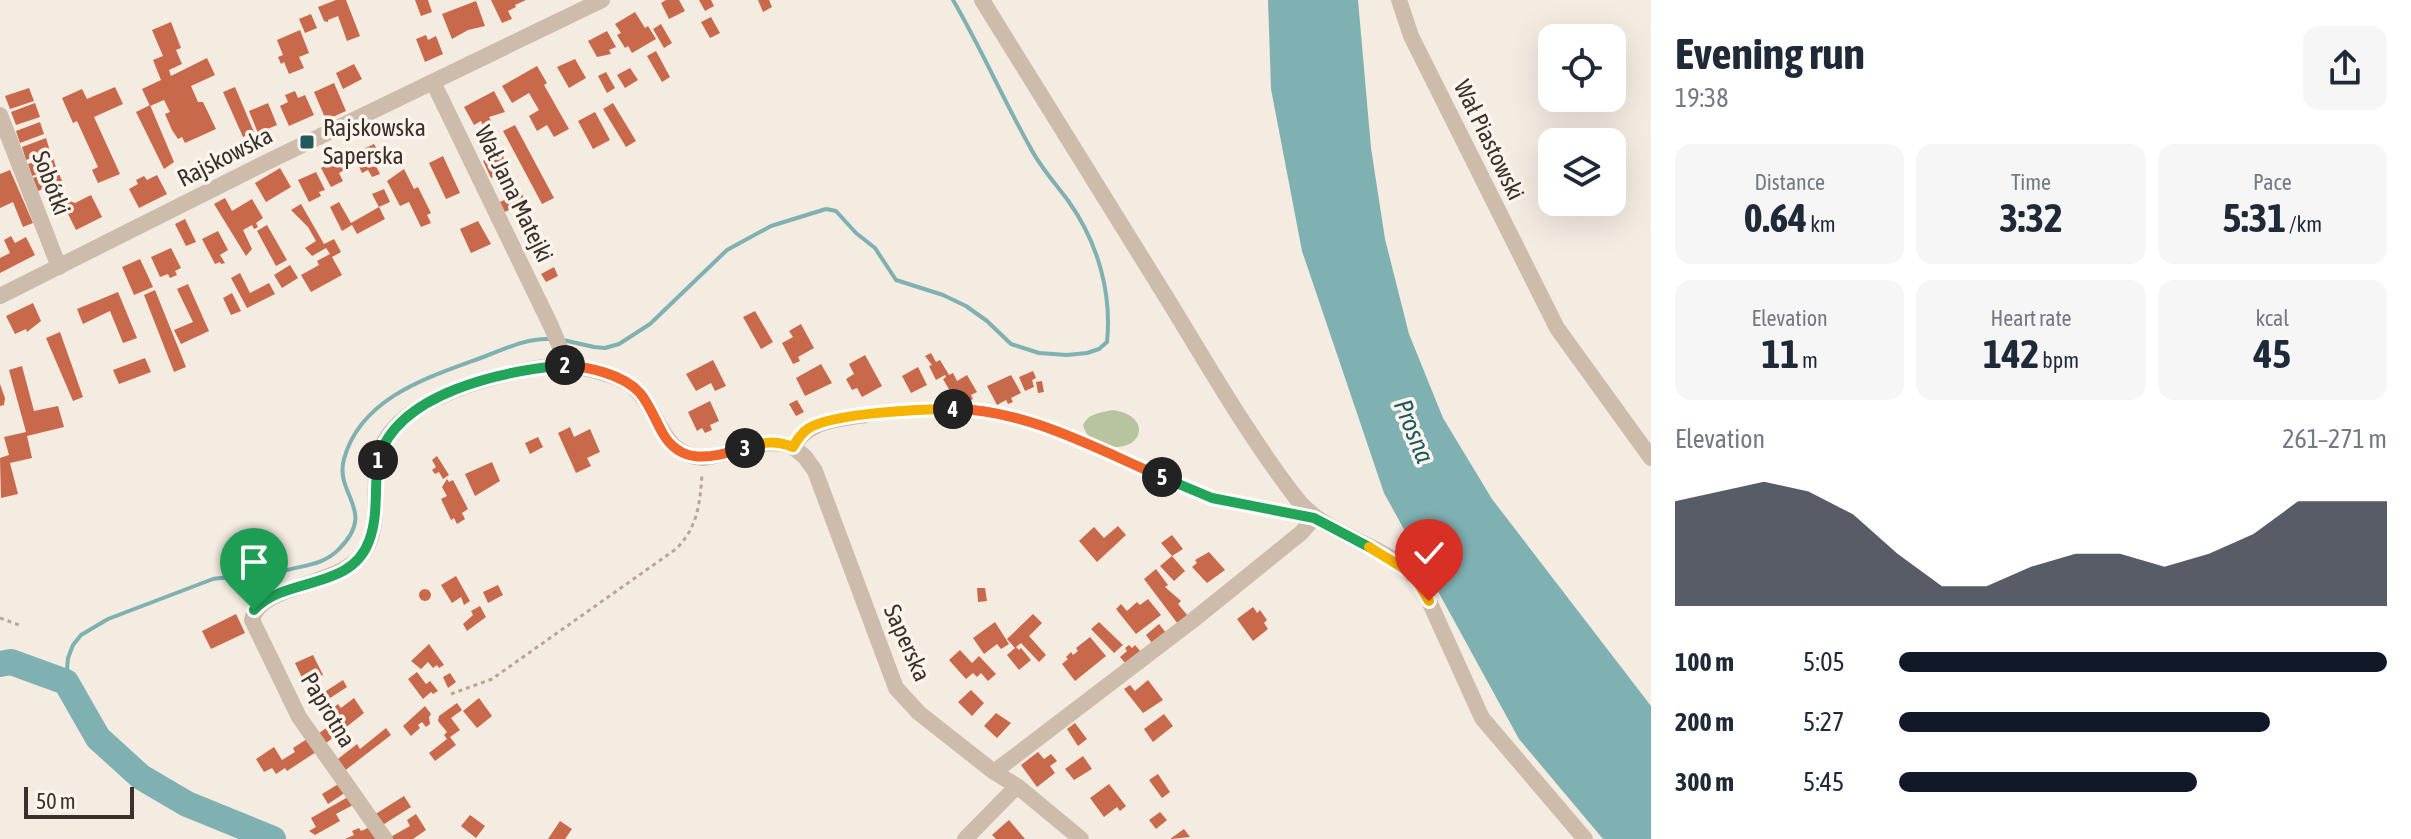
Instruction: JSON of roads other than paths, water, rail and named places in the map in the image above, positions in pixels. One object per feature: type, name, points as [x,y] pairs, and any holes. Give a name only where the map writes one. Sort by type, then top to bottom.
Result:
[{"type":"street","name":"Rajskowska","points":[[0,296],[267,162],[602,0]]},
{"type":"street","points":[[982,0],[1236,410],[1283,480],[1314,518],[1413,574],[1424,590],[1482,718],[1585,839]]},
{"type":"street","name":"Wał Piastowski","points":[[1399,0],[1411,36],[1557,328],[1651,458]]},
{"type":"street","name":"Wał Jana Matejki","points":[[433,82],[564,358]]},
{"type":"street","name":"Sobótki","points":[[0,115],[59,267]]},
{"type":"street","points":[[564,358],[629,384],[640,394],[664,436],[676,449],[692,457],[703,458],[765,442],[780,442],[793,447],[800,435],[811,427],[865,415]]},
{"type":"street","name":"Paprotna","points":[[385,839],[299,717],[252,620],[254,610],[273,596],[327,579],[361,557],[374,523],[377,463],[382,444],[394,427],[450,392],[492,376],[564,358]]},
{"type":"street","name":"Saperska","points":[[793,447],[815,471],[896,688],[919,713],[994,772],[1017,786],[1081,839]]},
{"type":"street","points":[[994,772],[1192,621],[1301,533],[1314,518]]},
{"type":"street","points":[[965,839],[1017,786]]},
{"type":"water","name":"Prosna","points":[[1268,0],[1358,0],[1371,148],[1385,239],[1409,334],[1443,418],[1492,499],[1651,706],[1651,839],[1603,839],[1519,739],[1384,493],[1302,251],[1271,89]]},
{"type":"waterway","points":[[563,340],[605,348],[619,344],[650,324],[727,250],[771,226],[826,209],[836,211],[875,248],[896,280],[966,306],[1011,344],[1039,353],[1067,355],[1099,349],[1107,342],[1107,305],[1101,269],[1088,234],[1034,154],[953,0]]},
{"type":"waterway","points":[[66,682],[68,658],[73,645],[81,635],[108,619],[213,579],[264,579],[333,554],[350,535],[355,524],[355,513],[344,483],[344,459],[353,437],[366,419],[401,391],[422,381],[517,344],[550,339]]},
{"type":"waterway","points":[[0,664],[11,662],[66,682],[98,738],[141,777],[187,804],[273,839]]},
{"type":"place","name":"Rajskowska Saperska","points":[[307,142]]}]
